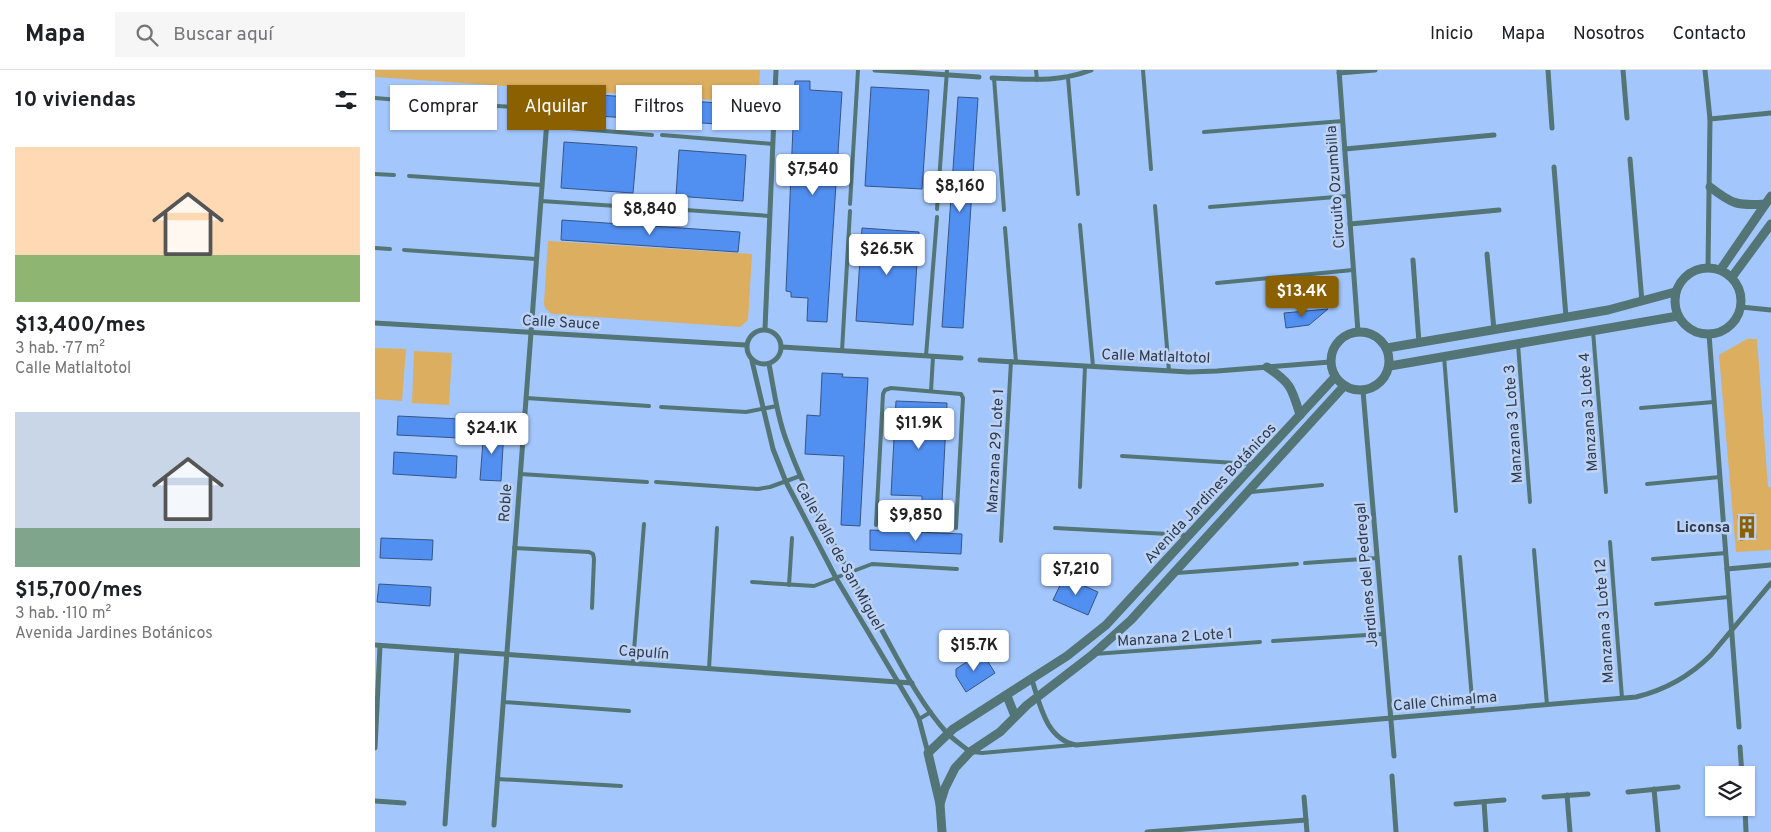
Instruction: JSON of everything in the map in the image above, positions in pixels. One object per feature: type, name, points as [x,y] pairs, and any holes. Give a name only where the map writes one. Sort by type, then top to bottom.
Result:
[{"type":"street","points":[[765,329],[777,70]]},
{"type":"street","points":[[875,70],[947,72],[979,77]]},
{"type":"street","points":[[993,78],[1037,80],[1068,78],[1091,70]]},
{"type":"street","points":[[1339,71],[1375,70]]},
{"type":"street","points":[[1547,70],[1552,128]]},
{"type":"street","points":[[1623,70],[1627,118]]},
{"type":"street","points":[[1705,70],[1710,119],[1708,267]]},
{"type":"street","name":"Circuito Ozumbilla","points":[[1339,71],[1358,332]]},
{"type":"street","points":[[1710,119],[1771,114]]},
{"type":"street","name":"Roble","points":[[493,825],[546,130]]},
{"type":"street","points":[[1345,149],[1494,135]]},
{"type":"street","points":[[1630,159],[1642,302]]},
{"type":"street","points":[[1554,167],[1566,317]]},
{"type":"street","points":[[1710,187],[1734,204],[1749,205],[1768,200]]},
{"type":"street","points":[[1721,270],[1768,200]]},
{"type":"street","points":[[1350,224],[1499,210]]},
{"type":"street","points":[[1732,277],[1771,224]]},
{"type":"street","points":[[1487,254],[1494,330]]},
{"type":"street","points":[[1413,260],[1419,343]]},
{"type":"street","points":[[1708,267],[1721,270],[1732,277],[1740,291],[1741,307],[1734,321],[1722,331],[1709,334],[1695,332],[1685,326],[1678,316],[1674,304],[1675,292],[1682,279],[1693,270],[1708,267]]},
{"type":"street","points":[[1387,348],[1566,317],[1642,302],[1675,292]]},
{"type":"street","points":[[1741,307],[1771,310]]},
{"type":"street","points":[[1389,366],[1678,316]]},
{"type":"street","name":"Calle Sauce","points":[[375,323],[746,345]]},
{"type":"street","points":[[765,329],[775,333],[782,347],[776,361],[760,365],[752,361],[747,354],[746,345],[754,333],[765,329]]},
{"type":"street","points":[[1358,332],[1375,335],[1387,348],[1389,366],[1385,378],[1375,387],[1363,391],[1353,390],[1335,377],[1330,362],[1334,347],[1344,336],[1358,332]]},
{"type":"street","points":[[1709,334],[1739,727]]},
{"type":"street","points":[[782,347],[961,358]]},
{"type":"street","name":"Calle Matlaltotol","points":[[980,360],[1202,372],[1330,362]]},
{"type":"street","name":"Calle Valle de San Miguel","points":[[752,361],[773,449],[786,482],[836,578],[897,682],[910,700],[919,719],[928,753]]},
{"type":"street","name":"Calle Valle de San Miguel","points":[[769,364],[787,444],[800,476],[849,572],[912,683],[931,712],[948,734],[970,752]]},
{"type":"street","points":[[1267,367],[1284,378],[1293,393],[1300,415]]},
{"type":"street","name":"Avenida Jardines Botánicos","points":[[942,832],[940,804],[928,753],[948,734],[1032,680],[1083,644],[1106,625],[1335,377]]},
{"type":"street","name":"Avenida Jardines Botánicos","points":[[940,804],[945,788],[955,768],[970,752],[1000,732],[1037,697],[1092,654],[1131,620],[1345,386]]},
{"type":"street","name":"Jardines del Pedregal","points":[[1363,391],[1394,756]]},
{"type":"street","points":[[1727,569],[1771,565]]},
{"type":"street","name":"Calle Chimalma","points":[[1076,745],[1547,705],[1649,694],[1677,682],[1702,665],[1771,584]]},
{"type":"street","points":[[375,748],[377,646]]},
{"type":"street","name":"Capulín","points":[[377,646],[912,683]]},
{"type":"street","points":[[445,824],[457,651]]},
{"type":"street","points":[[1032,680],[1047,723],[1051,729],[1061,738],[1076,745]]},
{"type":"street","points":[[1007,696],[1015,716]]},
{"type":"street","points":[[1740,747],[1741,766]]},
{"type":"street","points":[[1392,776],[1396,832]]},
{"type":"street","points":[[1628,792],[1678,787]]},
{"type":"street","points":[[1654,789],[1658,832]]},
{"type":"street","points":[[1543,797],[1588,794]]},
{"type":"street","points":[[1567,796],[1570,832]]},
{"type":"street","points":[[1304,797],[1307,832]]},
{"type":"street","points":[[1456,804],[1504,800]]},
{"type":"street","points":[[375,801],[404,803]]},
{"type":"street","points":[[1484,802],[1486,832]]},
{"type":"street","points":[[1746,816],[1747,832]]},
{"type":"street","points":[[1147,832],[1217,830],[1306,820]]},
{"type":"lane","points":[[850,204],[858,70]]},
{"type":"lane","points":[[1036,70],[1037,80]]},
{"type":"lane","points":[[1143,70],[1151,169]]},
{"type":"lane","points":[[937,209],[947,72]]},
{"type":"lane","points":[[993,78],[1004,210]]},
{"type":"lane","points":[[1068,78],[1079,194]]},
{"type":"lane","points":[[375,98],[390,99]]},
{"type":"lane","points":[[1204,132],[1343,121]]},
{"type":"lane","points":[[593,130],[652,135]]},
{"type":"lane","points":[[662,135],[773,144]]},
{"type":"lane","points":[[375,174],[394,175]]},
{"type":"lane","points":[[409,176],[542,185]]},
{"type":"lane","points":[[1210,207],[1348,196]]},
{"type":"lane","points":[[541,200],[647,208]]},
{"type":"lane","points":[[1155,206],[1169,371]]},
{"type":"lane","points":[[657,208],[770,216]]},
{"type":"lane","points":[[842,351],[850,211]]},
{"type":"lane","points":[[926,356],[937,217]]},
{"type":"lane","points":[[1080,225],[1093,366]]},
{"type":"lane","name":"Manzana 29 Lote 1","points":[[1001,541],[1013,362],[1005,228]]},
{"type":"lane","points":[[375,248],[390,249]]},
{"type":"lane","points":[[404,250],[536,259]]},
{"type":"lane","points":[[1217,283],[1353,270]]},
{"type":"lane","name":"Manzana 3 Lote 4","points":[[1593,331],[1606,492]]},
{"type":"lane","name":"Manzana 3 Lote 3","points":[[1518,344],[1531,502]]},
{"type":"lane","points":[[931,391],[933,356]]},
{"type":"lane","points":[[1444,356],[1456,511]]},
{"type":"lane","points":[[1080,487],[1085,366]]},
{"type":"lane","points":[[876,525],[884,391],[891,388],[959,393],[963,398],[956,528]]},
{"type":"lane","points":[[526,398],[649,406]]},
{"type":"lane","points":[[1641,408],[1714,402]]},
{"type":"lane","points":[[661,407],[733,412],[777,406]]},
{"type":"lane","points":[[1122,456],[1255,465]]},
{"type":"lane","points":[[520,474],[647,482]]},
{"type":"lane","points":[[656,482],[758,489],[786,482],[800,476]]},
{"type":"lane","points":[[1647,484],[1720,478]]},
{"type":"lane","points":[[1248,492],[1322,485]]},
{"type":"lane","points":[[633,663],[644,524]]},
{"type":"lane","points":[[709,669],[717,528]]},
{"type":"lane","points":[[1055,528],[1190,535]]},
{"type":"lane","points":[[789,585],[791,538]]},
{"type":"lane","name":"Manzana 3 Lote 12","points":[[1610,542],[1622,698]]},
{"type":"lane","points":[[515,548],[589,552],[593,554],[592,608]]},
{"type":"lane","points":[[1534,550],[1547,705]]},
{"type":"lane","points":[[1653,559],[1726,553]]},
{"type":"lane","points":[[1460,557],[1473,711]]},
{"type":"lane","points":[[1305,563],[1377,558]]},
{"type":"lane","points":[[752,582],[814,586],[872,564],[957,569]]},
{"type":"lane","points":[[1175,573],[1297,564]]},
{"type":"lane","points":[[1656,604],[1729,596]]},
{"type":"lane","points":[[1273,642],[1383,634]]},
{"type":"lane","name":"Manzana 2 Lote 1","points":[[1092,654],[1260,642]]},
{"type":"lane","points":[[503,702],[629,712]]},
{"type":"lane","points":[[919,719],[931,712]]},
{"type":"lane","name":"Calle Chimalma","points":[[970,752],[982,753],[1076,745]]},
{"type":"lane","points":[[497,779],[621,786]]},
{"type":"shaded area","points":[[375,70],[760,70],[759,85],[712,85],[712,100],[702,99],[702,85],[616,85],[616,93],[606,93],[606,85],[507,86],[375,77]]},
{"type":"shaded area","points":[[548,241],[752,254],[748,320],[740,327],[552,314],[545,308],[544,303]]},
{"type":"shaded area","points":[[1747,339],[1757,339],[1768,487],[1771,487],[1771,550],[1736,552],[1719,355]]},
{"type":"shaded area","points":[[375,348],[406,349],[402,401],[375,399]]},
{"type":"shaded area","points":[[414,351],[452,353],[449,405],[412,403]]},
{"type":"building","points":[[795,81],[810,81],[810,90],[842,92],[827,322],[807,321],[808,298],[791,297],[791,292],[786,291],[793,130],[799,130],[799,85],[795,85]]},
{"type":"building","points":[[871,87],[929,90],[922,189],[865,186]]},
{"type":"building","points":[[606,95],[616,96],[616,117],[606,117]]},
{"type":"building","points":[[958,97],[978,98],[963,328],[942,327]]},
{"type":"building","points":[[702,102],[712,103],[712,124],[702,123]]},
{"type":"building","points":[[564,142],[637,147],[633,193],[561,188]]},
{"type":"building","points":[[679,150],[746,155],[743,201],[676,196]]},
{"type":"building","points":[[562,220],[740,232],[738,252],[561,240]]},
{"type":"building","points":[[862,228],[919,232],[913,325],[856,321]]},
{"type":"building","points":[[1328,309],[1309,325],[1286,328],[1284,313]]},
{"type":"building","points":[[822,373],[843,374],[842,377],[868,378],[860,526],[841,525],[844,456],[805,454],[807,415],[820,416]]},
{"type":"building","points":[[896,401],[947,403],[942,502],[922,501],[922,496],[891,495]]},
{"type":"building","points":[[398,416],[461,419],[460,438],[397,435]]},
{"type":"building","points":[[467,417],[481,418],[481,428],[466,427]]},
{"type":"building","points":[[484,428],[504,429],[501,481],[480,480]]},
{"type":"building","points":[[394,452],[457,456],[456,478],[393,474]]},
{"type":"building","name":"Liconsa","points":[[1754,514],[1756,538],[1740,540],[1738,515]]},
{"type":"building","points":[[870,530],[962,534],[961,554],[870,550]]},
{"type":"building","points":[[381,538],[433,540],[432,560],[380,558]]},
{"type":"building","points":[[1064,577],[1098,592],[1088,615],[1053,600]]},
{"type":"building","points":[[379,584],[431,587],[430,606],[377,602]]},
{"type":"building","points":[[982,652],[995,673],[966,692],[956,676],[956,669]]},
{"type":"place","name":"Liconsa","points":[[1747,527]]}]
